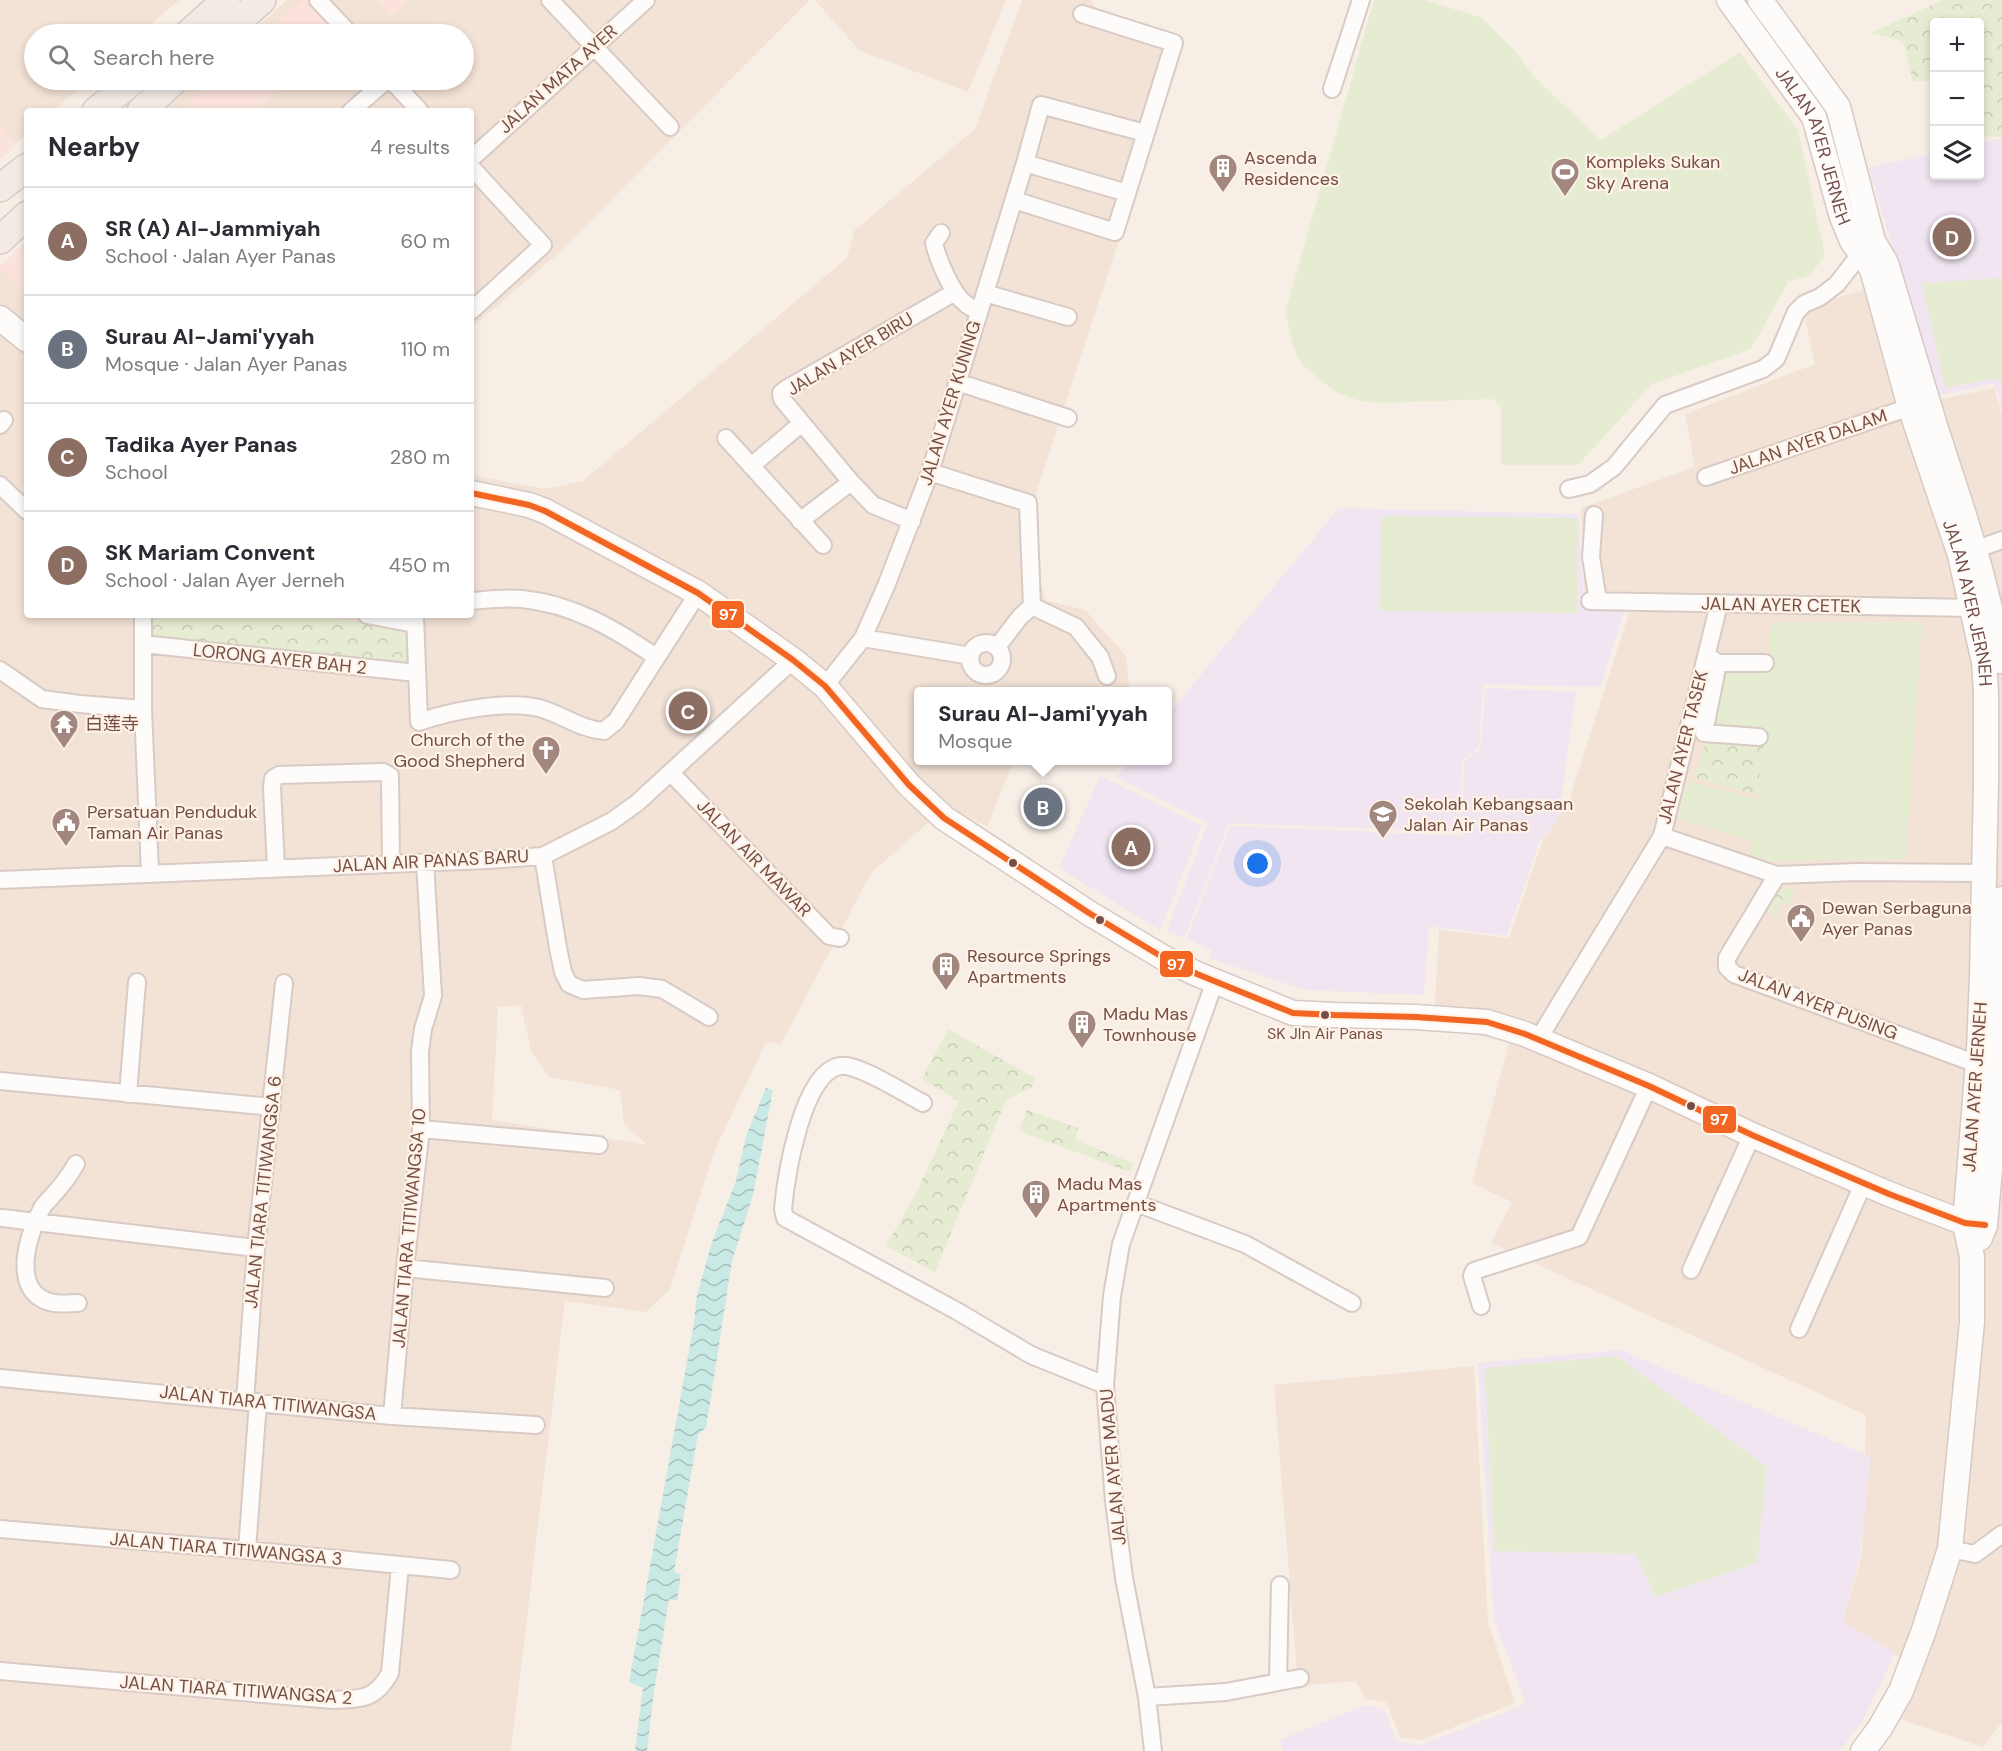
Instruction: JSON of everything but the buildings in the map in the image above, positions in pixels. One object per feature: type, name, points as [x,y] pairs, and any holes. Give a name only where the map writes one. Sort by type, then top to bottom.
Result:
[{"type":"main road","points":[[199,24],[226,0]]},
{"type":"main road","points":[[235,24],[262,0]]},
{"type":"main road","name":"JALAN AYER JERNEH","points":[[1729,0],[1814,117],[1842,217],[1852,241],[1872,269],[1910,407],[1990,606],[2002,684]]},
{"type":"main road","name":"JALAN AYER JERNEH","points":[[1760,0],[1838,107],[1873,241],[1887,263],[1935,426],[1968,552],[1973,608],[1984,662],[1994,782],[1984,873],[1995,939]]},
{"type":"main road","points":[[100,108],[122,90]]},
{"type":"main road","points":[[144,108],[164,90]]},
{"type":"main road","points":[[0,188],[24,169]]},
{"type":"main road","points":[[0,240],[24,218]]},
{"type":"main road","points":[[0,301],[24,320]]},
{"type":"main road","points":[[0,318],[24,338]]},
{"type":"main road","points":[[474,494],[529,505],[545,511],[698,593],[793,660],[825,686],[909,785],[944,818],[1089,913],[1197,974],[1293,1013],[1426,1017],[1486,1022],[1539,1038],[1649,1086],[1752,1135],[1864,1182],[1975,1224]]},
{"type":"main road","name":"JALAN AYER JERNEH","points":[[1863,1751],[1880,1728],[1901,1691],[1923,1633],[1950,1549],[1972,1322],[1972,1257],[1992,1071],[1995,939],[2002,898]]},
{"type":"street","points":[[318,0],[341,24]]},
{"type":"street","points":[[550,0],[670,128]]},
{"type":"street","name":"JALAN MATA AYER","points":[[474,156],[646,0]]},
{"type":"street","points":[[1332,89],[1360,0]]},
{"type":"street","points":[[1014,200],[1114,232],[1174,43],[1082,14]]},
{"type":"street","points":[[355,108],[377,90]]},
{"type":"street","points":[[399,90],[417,108]]},
{"type":"street","name":"JALAN AYER KUNING","points":[[825,686],[863,638],[912,521],[930,472],[1041,105],[1145,134]]},
{"type":"street","points":[[1025,163],[1127,194]]},
{"type":"street","points":[[474,170],[543,245],[474,308]]},
{"type":"street","points":[[940,233],[934,243],[936,253],[955,292],[965,304],[979,310]]},
{"type":"street","points":[[1569,489],[1590,484],[1614,467],[1665,405],[1763,369],[1776,359],[1796,312],[1804,304],[1820,297],[1837,284],[1861,253]]},
{"type":"street","name":"JALAN AYER BIRU","points":[[912,521],[873,505],[782,399],[781,393],[955,292]]},
{"type":"street","points":[[985,292],[1068,317]]},
{"type":"street","points":[[957,382],[1068,418]]},
{"type":"street","name":"JALAN AYER DALAM","points":[[1706,477],[1910,407]]},
{"type":"street","points":[[751,466],[802,423]]},
{"type":"street","points":[[726,438],[824,545]]},
{"type":"street","points":[[930,472],[1028,503],[1032,606],[1020,617],[997,647]]},
{"type":"street","points":[[800,521],[851,482]]},
{"type":"street","points":[[0,485],[24,508]]},
{"type":"street","name":"JALAN AYER CETEK","points":[[1594,515],[1592,557],[1594,601],[1973,608]]},
{"type":"street","points":[[1968,552],[2002,540]]},
{"type":"street","points":[[415,619],[419,722],[439,714],[517,705],[540,708],[589,730],[604,731],[616,721],[698,593]]},
{"type":"street","points":[[474,601],[520,598],[566,608],[615,630],[656,657]]},
{"type":"street","name":"JALAN AYER TASEK","points":[[1539,1038],[1662,836],[1712,659],[1719,604]]},
{"type":"street","points":[[1032,606],[1076,627],[1100,657],[1107,676]]},
{"type":"street","points":[[143,618],[143,709],[150,873]]},
{"type":"street","points":[[863,638],[970,656]]},
{"type":"street","points":[[988,643],[997,647],[1002,656],[1000,667],[992,674],[981,674],[973,667],[970,656],[979,645],[988,643]]},
{"type":"street","name":"LORONG AYER BAH 2","points":[[143,644],[417,673]]},
{"type":"street","points":[[1760,737],[1704,733],[1712,659],[1765,663]]},
{"type":"street","name":"JALAN AIR PANAS BARU","points":[[0,880],[543,856],[612,821],[637,803],[793,660]]},
{"type":"street","points":[[0,670],[42,699],[143,709]]},
{"type":"street","points":[[276,868],[272,788],[273,779],[279,775],[383,772],[390,776],[391,864]]},
{"type":"street","name":"JALAN AIR MAWAR","points":[[671,773],[829,936],[840,938]]},
{"type":"street","points":[[1662,836],[1777,875],[1856,872],[1984,873]]},
{"type":"street","points":[[543,856],[558,948],[563,972],[569,984],[583,990],[639,986],[662,989],[709,1017]]},
{"type":"street","name":"JALAN TIARA TITIWANGSA 10","points":[[392,1416],[405,1268],[422,1130],[420,1051],[423,1029],[433,996],[425,863]]},
{"type":"street","name":"JALAN AYER PUSING","points":[[1777,875],[1727,958],[1727,967],[1734,974],[1992,1071]]},
{"type":"street","name":"JALAN AYER MADU","points":[[1153,1751],[1147,1697],[1123,1567],[1114,1502],[1105,1385],[1112,1296],[1121,1244],[1215,981]]},
{"type":"street","points":[[128,1094],[137,982]]},
{"type":"street","name":"JALAN TIARA TITIWANGSA 6","points":[[247,1550],[256,1248],[284,983]]},
{"type":"street","points":[[923,1103],[859,1069],[840,1066],[824,1073],[807,1103],[791,1152],[783,1209],[785,1218],[957,1311],[1031,1355],[1105,1385]]},
{"type":"street","points":[[0,1081],[272,1107]]},
{"type":"street","points":[[1481,1306],[1472,1276],[1474,1271],[1579,1237],[1649,1086]]},
{"type":"street","points":[[422,1130],[599,1145]]},
{"type":"street","points":[[1691,1269],[1752,1135]]},
{"type":"street","points":[[76,1164],[43,1207],[26,1253],[25,1271],[32,1290],[44,1300],[55,1303],[78,1303]]},
{"type":"street","points":[[1799,1329],[1864,1182]]},
{"type":"street","points":[[1136,1203],[1245,1244],[1352,1303]]},
{"type":"street","points":[[2,1218],[256,1248]]},
{"type":"street","points":[[405,1268],[605,1288]]},
{"type":"street","name":"JALAN TIARA TITIWANGSA","points":[[0,1378],[392,1416],[536,1425]]},
{"type":"street","name":"JALAN TIARA TITIWANGSA 3","points":[[0,1529],[451,1570]]},
{"type":"street","points":[[1950,1549],[1975,1554],[2002,1534]]},
{"type":"street","name":"JALAN TIARA TITIWANGSA 2","points":[[0,1671],[333,1700],[364,1699],[382,1687],[390,1672],[400,1566]]},
{"type":"street","points":[[1278,1682],[1280,1585]]},
{"type":"street","points":[[1147,1697],[1226,1692],[1300,1678]]},
{"type":"shaded area","points":[[0,0],[179,0],[151,24],[24,24],[24,90],[77,90],[56,108],[24,108],[24,137],[0,157]]},
{"type":"shaded area","points":[[287,0],[810,0],[554,257],[474,325],[474,108],[167,108],[188,90],[474,90],[474,24],[260,24]]},
{"type":"shaded area","points":[[303,0],[311,0],[333,24],[276,24]]},
{"type":"shaded area","points":[[376,0],[408,0],[391,16]]},
{"type":"shaded area","points":[[815,0],[1006,0],[968,92],[859,50]]},
{"type":"shaded area","points":[[1022,0],[1092,0],[1093,6],[1185,38],[1036,493],[1036,559],[1045,600],[1085,610],[1126,656],[1129,684],[1127,687],[914,687],[914,765],[1012,765],[987,826],[946,807],[871,873],[781,1044],[766,1042],[714,1152],[670,1289],[646,1312],[565,1301],[511,1751],[0,1751],[0,268],[24,246],[24,618],[474,618],[474,476],[546,489],[583,481],[847,258],[854,231],[975,129]],"holes":[[[521,1005],[531,1051],[549,1077],[620,1090],[624,1124],[648,1145],[492,1120],[498,1007]]]},
{"type":"shaded area","points":[[202,90],[281,90],[260,108],[181,108]]},
{"type":"shaded area","points":[[0,127],[16,145],[0,160]]},
{"type":"shaded area","points":[[2002,138],[2002,407],[1994,383],[1936,396],[1869,168],[1930,154],[1930,180],[1984,180],[1984,142]]},
{"type":"shaded area","points":[[24,243],[24,291],[0,270],[0,266]]},
{"type":"shaded area","points":[[1900,279],[1937,400],[1994,388],[2002,416],[2002,1722],[1983,1747],[1902,1720],[1918,1669],[1843,1622],[1862,1554],[1866,1415],[1491,1243],[1512,1202],[1472,1183],[1509,1043],[1434,1024],[1439,930],[1509,938],[1542,843],[1570,798],[1630,610],[1585,608],[1581,508],[1695,467],[1685,414],[1815,364],[1803,308]]},
{"type":"shaded area","points":[[1339,508],[1579,514],[1584,605],[1625,608],[1600,687],[1483,684],[1479,747],[1462,761],[1460,831],[1229,823],[1184,938],[1167,931],[1208,823],[1116,777],[1126,765],[1172,765],[1172,710]]},
{"type":"shaded area","name":"Sekolah Kebangsaan Jalan Air Panas","points":[[1485,688],[1576,692],[1558,820],[1539,842],[1507,936],[1429,926],[1424,995],[1305,990],[1209,958],[1212,950],[1187,938],[1230,826],[1462,836],[1464,761],[1481,749]]},
{"type":"shaded area","points":[[1100,776],[1202,826],[1160,930],[1059,868]]},
{"type":"shaded area","points":[[1620,1350],[1871,1457],[1860,1555],[1843,1622],[1895,1652],[1862,1722],[1839,1751],[1284,1751],[1279,1740],[1367,1705],[1385,1711],[1397,1742],[1422,1745],[1526,1704],[1494,1619],[1478,1363]]},
{"type":"shaded area","points":[[1474,1366],[1488,1622],[1515,1703],[1421,1740],[1400,1737],[1387,1703],[1366,1699],[1356,1681],[1298,1686],[1274,1385]]},
{"type":"green space","name":"Kompleks Sukan Sky Arena","points":[[1374,0],[1425,0],[1482,18],[1517,53],[1535,78],[1601,140],[1740,52],[1798,130],[1825,255],[1810,275],[1788,282],[1751,349],[1652,384],[1578,465],[1501,465],[1501,407],[1493,399],[1379,403],[1358,400],[1337,393],[1303,366],[1294,349],[1285,313]]},
{"type":"green space","points":[[1943,0],[2002,0],[2002,137],[1984,136],[1984,18],[1930,18],[1930,81],[1913,82],[1903,41],[1871,33]]},
{"type":"green space","points":[[2002,278],[2002,388],[1998,378],[1945,388],[1922,283]]},
{"type":"green space","points":[[1381,516],[1578,518],[1577,613],[1380,611]]},
{"type":"green space","points":[[150,618],[334,618],[396,629],[408,639],[410,662],[405,665],[150,638]]},
{"type":"green space","points":[[1771,622],[1922,622],[1906,859],[1772,861],[1750,855],[1753,824],[1750,840],[1677,819],[1687,781],[1757,799],[1765,739],[1715,728],[1722,665],[1768,666]]},
{"type":"green space","points":[[1707,736],[1764,741],[1757,795],[1695,778]]},
{"type":"green space","points":[[1786,888],[1794,889],[1794,896],[1790,904],[1781,902],[1774,916],[1764,911],[1775,893]]},
{"type":"green space","points":[[948,1029],[1035,1078],[1031,1088],[1006,1100],[935,1272],[886,1246],[917,1191],[959,1101],[922,1079]]},
{"type":"green space","points":[[1027,1110],[1078,1128],[1075,1140],[1133,1163],[1130,1172],[1019,1131]]},
{"type":"green space","points":[[1617,1356],[1767,1467],[1757,1563],[1655,1597],[1636,1554],[1494,1551],[1485,1368]]},
{"type":"water","points":[[766,1088],[773,1090],[753,1195],[732,1261],[706,1428],[698,1434],[674,1572],[681,1574],[677,1600],[669,1599],[647,1751],[635,1751],[643,1688],[629,1682],[693,1329],[697,1295],[712,1242],[736,1181],[746,1136]]},
{"type":"transit line","name":"97","points":[[474,494],[529,505],[545,511],[698,593],[793,660],[825,686],[909,785],[944,818],[1089,913],[1164,958],[1197,974],[1293,1013],[1487,1022],[1525,1034],[1649,1086],[1752,1135],[1889,1194],[1965,1223],[1985,1225]]},
{"type":"place","name":"Ascenda Residences","points":[[1223,194]]},
{"type":"place","name":"Kompleks Sukan Sky Arena","points":[[1565,198]]},
{"type":"place","name":"SK Mariam Convent","points":[[1952,237]]},
{"type":"place","name":"Tadika Ayer Panas","points":[[688,711]]},
{"type":"place","name":"白莲寺","points":[[64,750]]},
{"type":"place","name":"Church of the Good Shepherd","points":[[546,776]]},
{"type":"place","name":"Surau Al-Jami'yyah","points":[[1043,807]]},
{"type":"place","name":"Sekolah Kebangsaan Jalan Air Panas","points":[[1383,840]]},
{"type":"place","name":"SR (A) Al-Jammiyah","points":[[1131,847]]},
{"type":"place","name":"Persatuan Penduduk Taman Air Panas","points":[[66,848]]},
{"type":"place","name":"Dewan Serbaguna Ayer Panas","points":[[1801,944]]},
{"type":"place","name":"Resource Springs Apartments","points":[[946,992]]},
{"type":"place","name":"SK Jln Air Panas","points":[[1325,1015]]},
{"type":"place","name":"Madu Mas Townhouse","points":[[1082,1050]]},
{"type":"place","name":"Madu Mas Apartments","points":[[1036,1220]]}]
